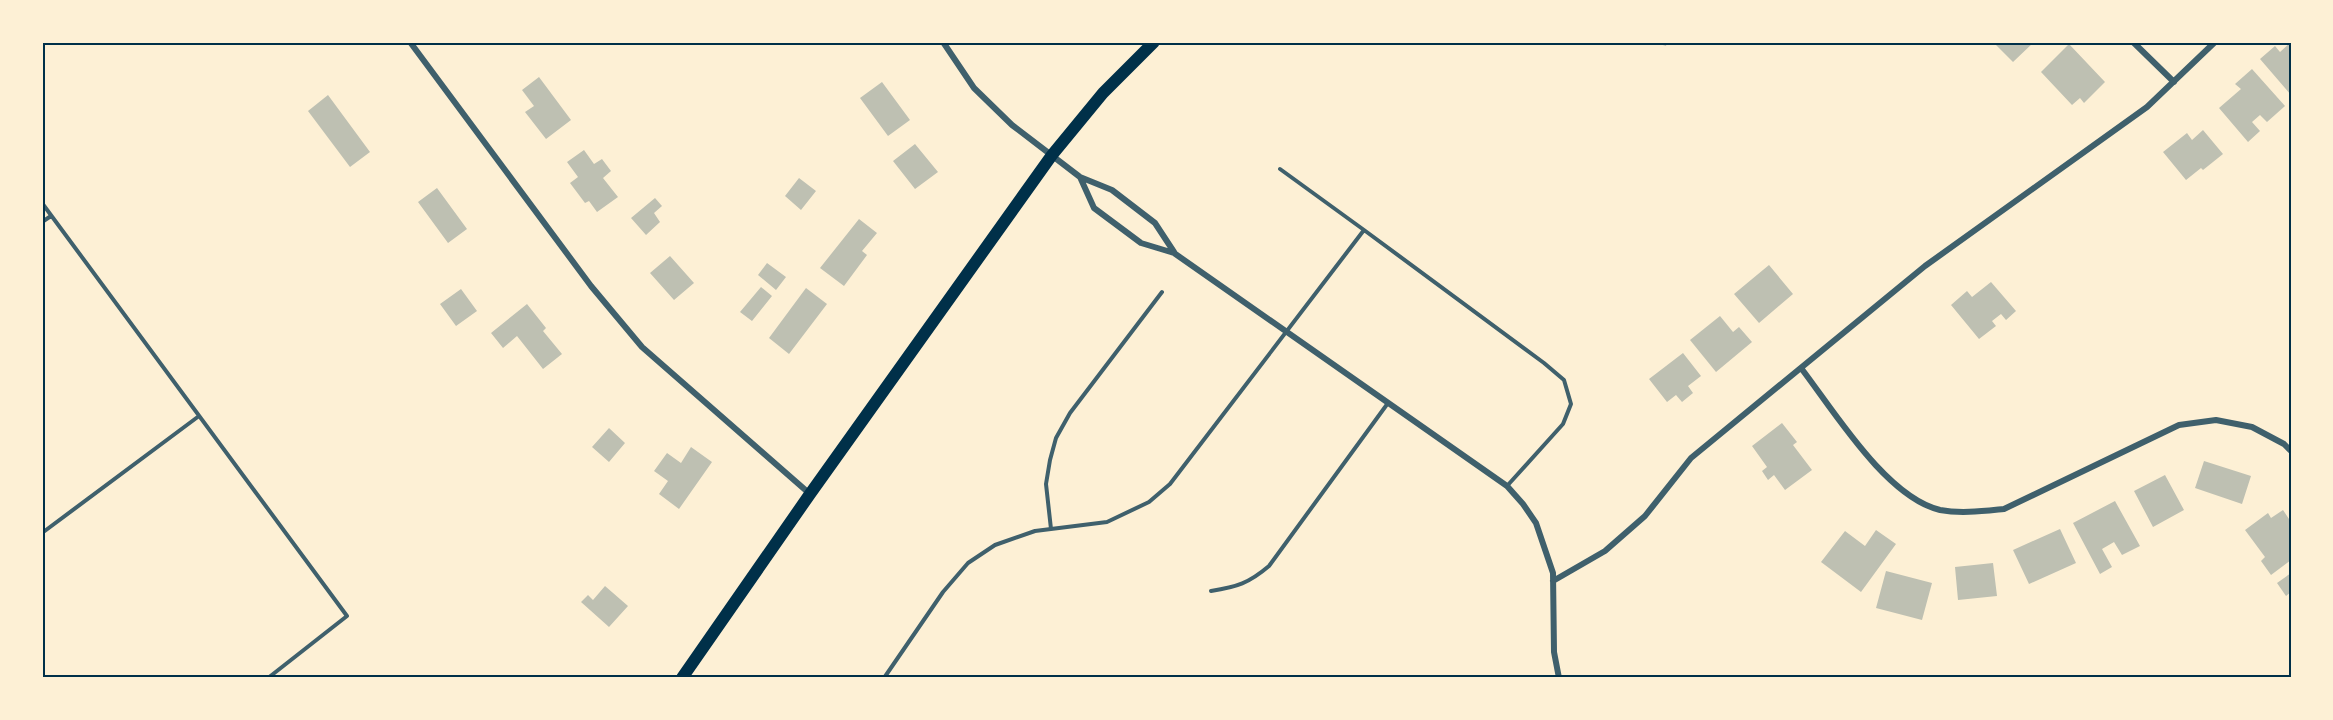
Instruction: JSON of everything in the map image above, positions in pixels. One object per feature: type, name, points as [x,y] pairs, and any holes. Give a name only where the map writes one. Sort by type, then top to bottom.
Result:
[{"type":"main road","points":[[682,678],[1052,155],[1103,93],[1154,42]]},
{"type":"street","points":[[410,42],[591,286],[642,347],[810,494]]},
{"type":"street","points":[[943,42],[974,88],[1012,125],[1080,177],[1112,190],[1155,223],[1174,253]]},
{"type":"street","points":[[2133,42],[2174,82]]},
{"type":"street","points":[[1553,581],[1605,551],[1645,516],[1691,458],[1925,266],[2147,106],[2215,42]]},
{"type":"street","points":[[1080,177],[1094,208],[1141,243],[1174,253],[1507,486],[1536,523],[1553,573],[1554,652],[1559,678]]},
{"type":"street","points":[[1801,368],[1880,472],[1908,495],[1940,510],[1975,512],[2004,509],[2179,425],[2216,420],[2252,427],[2284,444],[2291,451]]},
{"type":"lane","points":[[1280,169],[1564,380],[1571,404],[1563,424],[1507,486]]},
{"type":"lane","points":[[42,203],[347,616],[268,678]]},
{"type":"lane","points":[[42,222],[51,216]]},
{"type":"lane","points":[[885,678],[943,592],[968,563],[995,545],[1035,531],[1107,522],[1149,502],[1170,484],[1364,230]]},
{"type":"lane","points":[[1052,529],[1046,484],[1056,438],[1070,413],[1162,292]]},
{"type":"lane","points":[[1211,591],[1232,588],[1251,581],[1269,566],[1388,402]]},
{"type":"lane","points":[[42,533],[199,416]]},
{"type":"building","points":[[1653,42],[1667,42],[1666,46]]},
{"type":"building","points":[[1993,42],[2034,42],[2013,62]]},
{"type":"building","points":[[2291,42],[2291,95],[2260,59],[2275,46],[2280,52]]},
{"type":"building","points":[[2069,44],[2105,82],[2084,103],[2080,98],[2072,105],[2041,72]]},
{"type":"building","points":[[2252,69],[2285,106],[2267,122],[2260,115],[2252,122],[2260,131],[2248,142],[2219,108],[2241,89],[2235,84]]},
{"type":"building","points":[[539,77],[571,120],[546,139],[525,112],[534,106],[522,90]]},
{"type":"building","points":[[882,82],[910,120],[888,136],[860,98]]},
{"type":"building","points":[[328,95],[370,152],[350,167],[308,111]]},
{"type":"building","points":[[2203,130],[2223,154],[2186,180],[2163,152],[2187,133],[2192,140]]},
{"type":"building","points":[[915,144],[938,172],[915,189],[893,161]]},
{"type":"building","points":[[584,150],[594,164],[602,159],[611,171],[603,178],[618,197],[597,212],[589,201],[585,203],[570,183],[578,177],[567,162]]},
{"type":"building","points":[[799,178],[816,191],[801,210],[785,196]]},
{"type":"building","points":[[437,188],[467,229],[448,243],[418,202]]},
{"type":"building","points":[[655,198],[662,206],[654,213],[660,222],[646,235],[631,218]]},
{"type":"building","points":[[859,219],[877,233],[862,251],[867,255],[844,286],[820,268]]},
{"type":"building","points":[[670,256],[694,283],[674,300],[650,273]]},
{"type":"building","points":[[767,263],[786,277],[776,290],[758,275]]},
{"type":"building","points":[[1769,265],[1793,294],[1759,323],[1734,294]]},
{"type":"building","points":[[1991,282],[2016,311],[2006,320],[2001,314],[1992,321],[1996,326],[1979,339],[1951,305],[1967,291],[1972,297]]},
{"type":"building","points":[[761,287],[772,296],[752,321],[740,312]]},
{"type":"building","points":[[806,288],[827,304],[789,354],[769,338]]},
{"type":"building","points":[[461,289],[477,311],[456,326],[440,304]]},
{"type":"building","points":[[527,304],[546,328],[543,331],[562,354],[543,369],[517,336],[503,348],[491,333]]},
{"type":"building","points":[[1720,316],[1733,332],[1739,327],[1752,342],[1716,372],[1690,340]]},
{"type":"building","points":[[1683,353],[1701,376],[1688,386],[1693,393],[1682,402],[1676,395],[1667,402],[1649,379]]},
{"type":"building","points":[[1782,423],[1797,442],[1793,445],[1812,470],[1785,490],[1774,475],[1768,480],[1762,471],[1767,467],[1752,446]]},
{"type":"building","points":[[609,428],[625,443],[609,462],[592,447]]},
{"type":"building","points":[[691,447],[712,462],[679,509],[659,494],[668,481],[654,471],[667,453],[681,463]]},
{"type":"building","points":[[2204,461],[2251,476],[2242,504],[2195,488]]},
{"type":"building","points":[[2165,475],[2184,510],[2153,527],[2134,491]]},
{"type":"building","points":[[2115,501],[2140,546],[2122,555],[2114,542],[2102,549],[2112,567],[2100,574],[2073,523]]},
{"type":"building","points":[[2283,510],[2291,522],[2291,560],[2271,575],[2261,561],[2265,557],[2245,530],[2268,513],[2271,518]]},
{"type":"building","points":[[2060,529],[2076,563],[2029,584],[2013,550]]},
{"type":"building","points":[[1876,530],[1896,544],[1861,592],[1821,562],[1845,531],[1865,546]]},
{"type":"building","points":[[1993,563],[1997,596],[1958,600],[1955,567]]},
{"type":"building","points":[[1886,571],[1932,583],[1922,620],[1876,608]]},
{"type":"building","points":[[2291,573],[2291,592],[2286,596],[2277,583]]},
{"type":"building","points":[[605,586],[628,606],[609,627],[581,602],[588,595],[593,600]]}]
